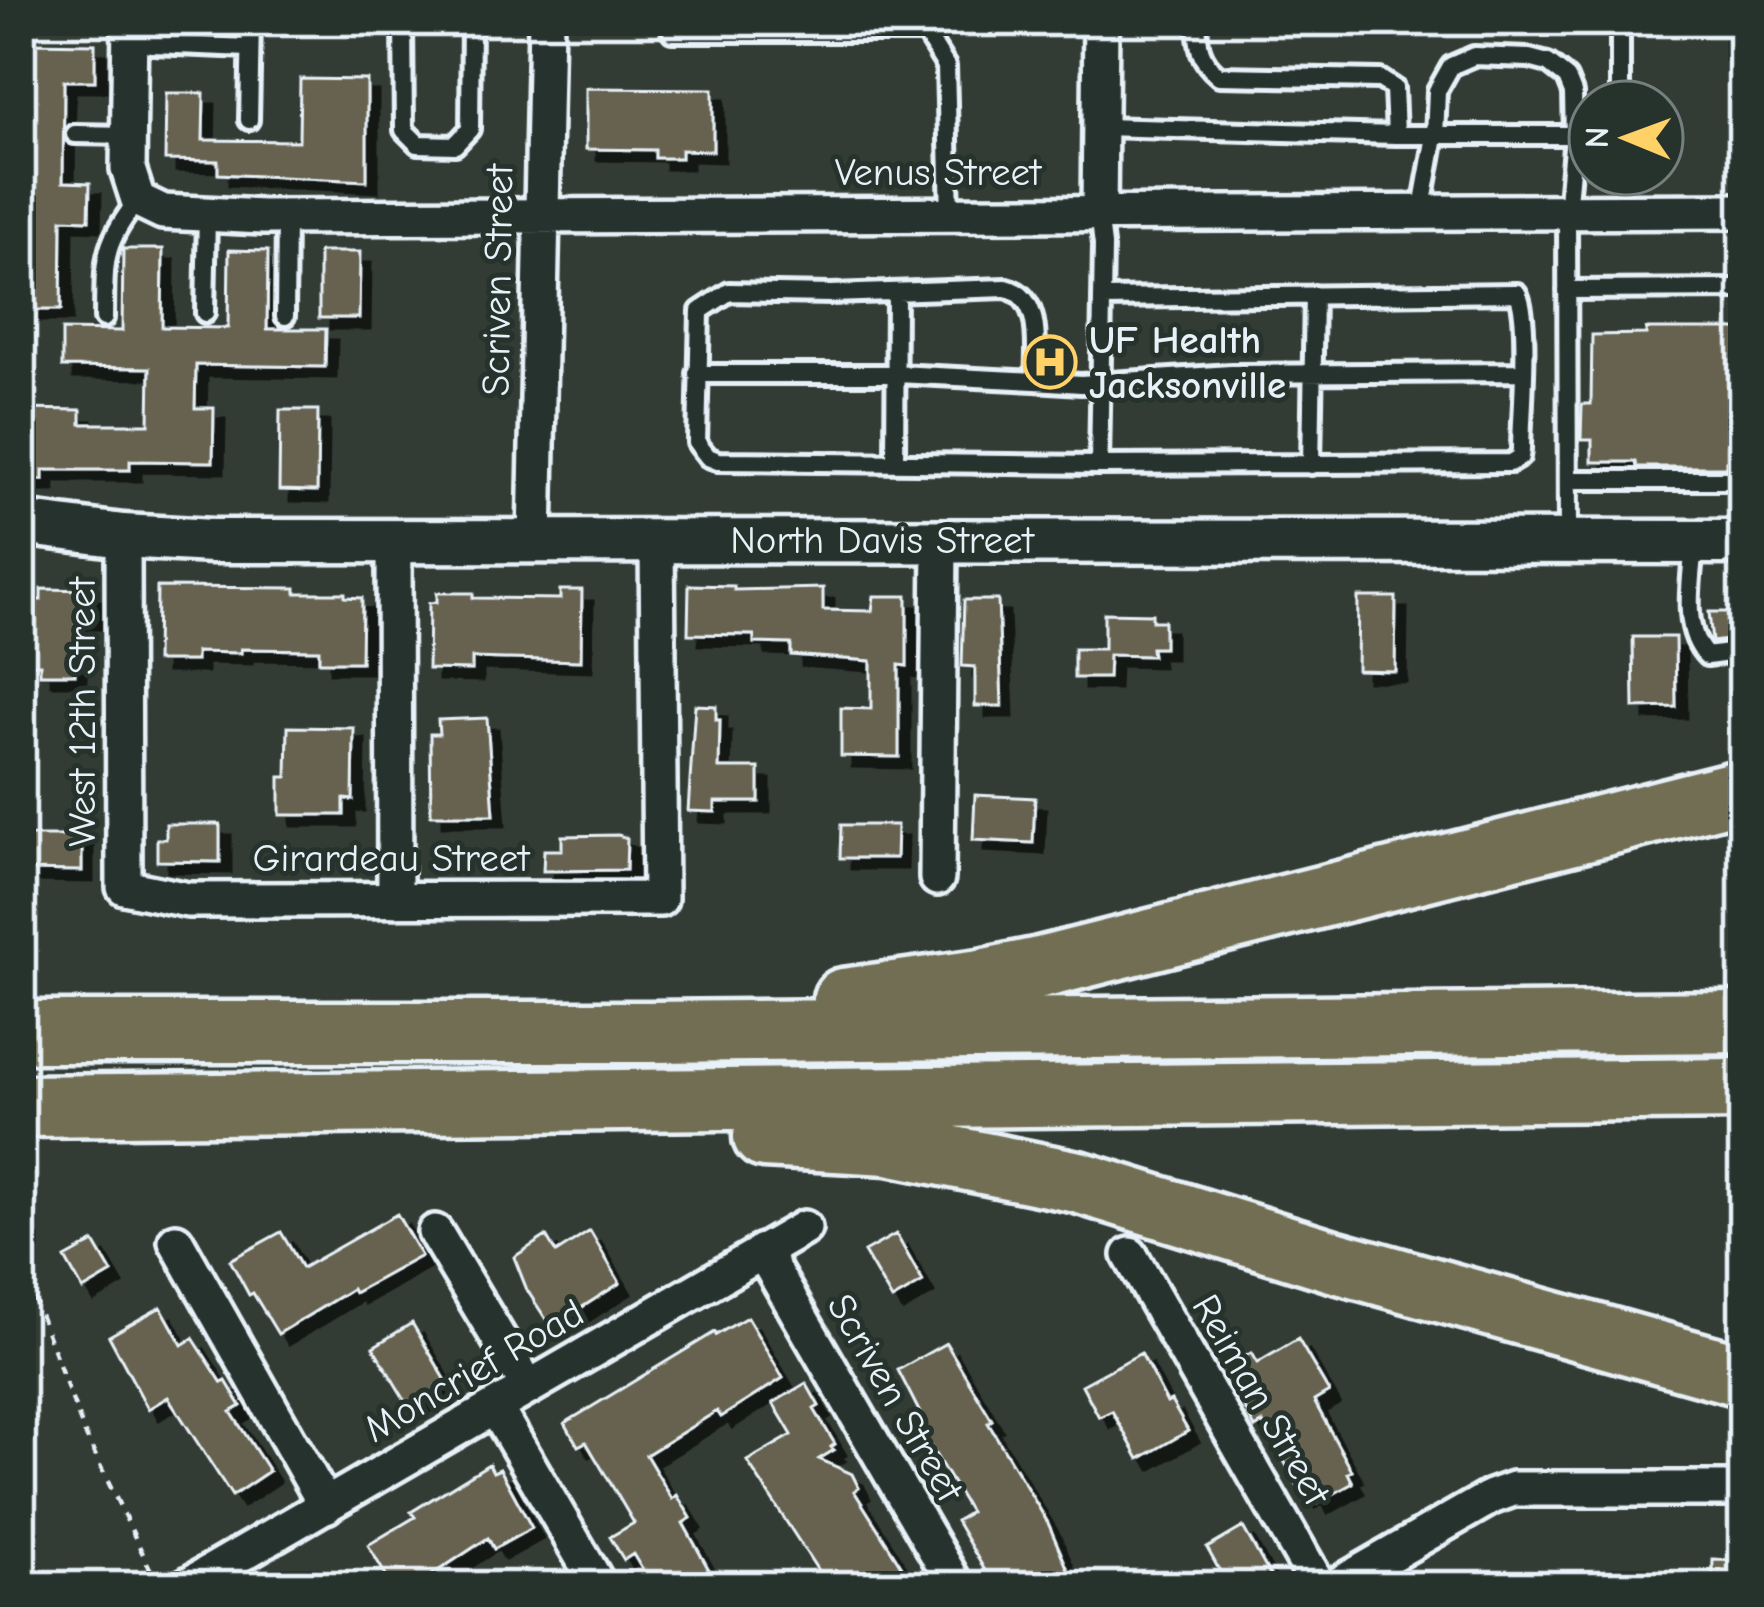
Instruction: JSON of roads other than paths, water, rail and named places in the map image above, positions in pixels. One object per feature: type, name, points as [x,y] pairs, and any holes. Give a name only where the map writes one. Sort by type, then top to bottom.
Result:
[{"type":"highway","points":[[648,1032],[740,1004],[837,999],[1040,968],[1743,790]]},
{"type":"highway","points":[[21,1032],[648,1032],[1743,1022]]},
{"type":"highway","points":[[21,1106],[1743,1089]]},
{"type":"highway","points":[[466,1104],[655,1131],[889,1144],[1016,1167],[1743,1376]]},
{"type":"street","name":"Scriven Street","points":[[536,541],[546,21]]},
{"type":"street","points":[[1100,213],[1101,21]]},
{"type":"street","points":[[129,32],[128,169],[138,200]]},
{"type":"street","name":"Venus Street","points":[[138,200],[163,212],[286,217],[1743,211]]},
{"type":"street","name":"North Davis Street","points":[[21,523],[123,536],[394,542],[1743,542]]},
{"type":"street","name":"West 12th Street","points":[[123,536],[124,887]]},
{"type":"street","points":[[937,878],[940,539]]},
{"type":"street","name":"Girardeau Street","points":[[124,887],[188,900],[660,899],[657,541]]},
{"type":"street","points":[[394,542],[395,900]]},
{"type":"street","name":"Moncrief Road","points":[[171,1584],[326,1506],[804,1228]]},
{"type":"street","points":[[435,1232],[528,1388]]},
{"type":"street","points":[[176,1241],[326,1506]]},
{"type":"street","name":"Scriven Street","points":[[762,1251],[956,1586]]},
{"type":"street","name":"Reiman Street","points":[[1130,1255],[1319,1586]]},
{"type":"street","points":[[494,1407],[598,1586]]},
{"type":"street","points":[[1336,1586],[1513,1489],[1743,1489]]},
{"type":"lane","points":[[249,120],[251,21]]},
{"type":"lane","points":[[403,21],[404,130],[418,144],[454,145],[470,129],[472,21]]},
{"type":"lane","points":[[1197,21],[1204,64],[1219,76],[1380,79],[1387,83],[1394,88],[1397,101],[1396,135]]},
{"type":"lane","points":[[1620,21],[1620,78]]},
{"type":"lane","points":[[129,32],[249,48]]},
{"type":"lane","points":[[672,32],[925,32],[946,66],[950,214]]},
{"type":"lane","points":[[1421,213],[1435,136],[1434,110],[1443,78],[1458,60],[1529,58],[1557,69],[1566,82]]},
{"type":"lane","points":[[1101,128],[1566,135]]},
{"type":"lane","points":[[75,134],[128,135]]},
{"type":"lane","points":[[1568,539],[1570,198]]},
{"type":"lane","points":[[104,318],[105,253],[115,229],[138,200]]},
{"type":"lane","points":[[1099,465],[1100,213]]},
{"type":"lane","points":[[205,313],[207,214]]},
{"type":"lane","points":[[285,316],[286,217]]},
{"type":"lane","points":[[1567,290],[1743,289]]},
{"type":"lane","points":[[1034,381],[1032,308],[1020,291],[729,292],[700,310],[697,443],[718,461],[1099,465],[1516,462],[1521,450],[1524,304],[1517,292],[1102,298]]},
{"type":"lane","points":[[895,462],[896,292]]},
{"type":"lane","points":[[1311,465],[1314,295]]},
{"type":"lane","points":[[697,374],[897,374],[1100,383],[1522,372]]},
{"type":"lane","points":[[1569,480],[1743,480]]},
{"type":"lane","points":[[1694,541],[1691,628],[1698,647],[1707,656],[1743,652]]},
{"type":"place","name":"UF Health Jacksonville","points":[[1050,362]]}]
